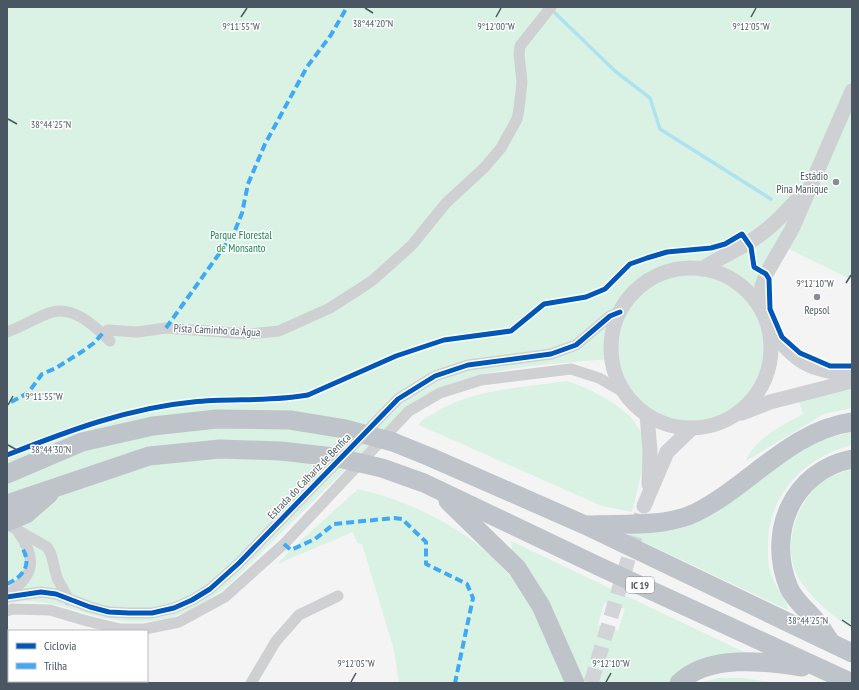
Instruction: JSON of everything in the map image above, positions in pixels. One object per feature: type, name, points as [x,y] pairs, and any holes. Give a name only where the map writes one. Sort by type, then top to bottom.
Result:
[{"type":"highway","points":[[7,474],[82,442],[153,426],[217,419],[290,420],[346,429],[393,442],[585,525],[852,653]]},
{"type":"highway","points":[[585,525],[647,524],[683,518],[720,499],[767,462],[802,439],[827,428],[852,422]]},
{"type":"highway","name":"IC 19","points":[[58,487],[149,456],[220,449],[281,451],[334,457],[382,468],[436,489],[598,566],[848,681]]},
{"type":"highway","points":[[831,642],[816,621],[799,603],[790,589],[780,559],[781,530],[799,491],[809,480],[832,464],[852,459]]},
{"type":"highway","points":[[8,503],[58,487]]},
{"type":"highway","points":[[14,522],[58,487]]},
{"type":"highway","points":[[436,489],[518,568],[541,606],[575,683]]},
{"type":"highway","points":[[679,683],[707,666],[762,662],[805,667],[848,681]]},
{"type":"street","name":"Pista Caminho da Água","points":[[7,332],[48,313],[58,311],[77,315],[106,337],[108,330],[137,332],[166,328],[249,334],[279,331],[330,308],[373,280],[412,245],[446,202],[484,168],[501,148],[517,119],[519,109],[522,82],[519,54],[520,46],[551,7]]},
{"type":"street","points":[[763,314],[762,286],[766,274],[792,228],[852,91]]},
{"type":"street","points":[[702,269],[718,258],[761,235],[775,223],[813,183]]},
{"type":"street","points":[[734,416],[751,402],[760,389],[767,375],[770,360],[771,344],[768,328],[763,314],[755,300],[732,280],[718,273],[702,269],[674,270],[654,277],[637,289],[620,312],[614,325],[611,353],[618,380],[625,393],[635,405],[647,415],[676,427],[692,428],[711,425],[770,402],[852,381]]},
{"type":"street","name":"Estrada do Calhariz de Benfica","points":[[7,596],[41,592],[56,594],[69,600],[109,612],[152,613],[174,608],[192,600],[210,590],[239,563],[398,399],[435,376],[468,365],[551,354],[576,345],[610,316],[620,312]]},
{"type":"street","points":[[768,328],[789,353],[800,361],[832,373],[852,374]]},
{"type":"street","points":[[7,611],[50,610],[87,622],[120,629],[145,629],[179,622],[225,597],[284,544],[409,411],[440,393],[481,380],[571,369],[600,378],[625,393]]},
{"type":"street","points":[[647,415],[650,451],[646,500],[667,452],[692,428]]},
{"type":"street","points":[[14,522],[47,547],[51,554],[57,578],[69,600]]},
{"type":"street","points":[[7,596],[23,582],[27,576],[31,558],[28,545],[14,522]]},
{"type":"street","points":[[251,683],[276,641],[299,616],[338,596]]},
{"type":"green space","name":"Parque Florestal de Monsanto","points":[[7,7],[852,7],[852,280],[789,249],[783,244],[761,301],[774,358],[772,374],[765,388],[753,401],[739,411],[723,418],[706,423],[689,425],[673,424],[651,416],[633,400],[626,391],[614,370],[610,359],[534,366],[484,374],[459,381],[436,390],[413,402],[238,576],[220,592],[202,604],[184,613],[166,619],[147,622],[126,621],[105,618],[45,603],[26,601],[7,604]]},
{"type":"green space","points":[[566,381],[586,388],[608,400],[627,414],[635,422],[640,431],[643,460],[632,512],[602,506],[419,425],[427,417],[463,399],[480,394],[514,388]]},
{"type":"green space","points":[[852,389],[852,408],[824,414],[746,461],[756,446],[770,433],[803,414],[799,401]]},
{"type":"green space","points":[[852,432],[852,445],[818,459],[804,469],[781,495],[774,511],[769,528],[769,566],[772,577],[787,605],[788,610],[631,536],[629,533],[679,529],[698,522],[778,464],[818,441]]},
{"type":"green space","points":[[852,469],[852,629],[823,607],[799,579],[794,568],[791,555],[791,543],[797,518],[809,495],[825,480]]},
{"type":"green space","points":[[358,489],[408,505],[433,516],[456,529],[477,544],[497,562],[515,581],[530,603],[545,632],[567,683],[399,683],[394,650],[362,544],[357,543],[353,532],[277,564]]},
{"type":"green space","points":[[511,541],[746,653],[687,670],[667,683],[585,683],[558,624],[512,551]],"holes":[[[604,603],[625,609],[618,631],[598,625]]]},
{"type":"green space","points":[[718,678],[744,678],[775,683],[700,683]]},
{"type":"waterway","points":[[554,12],[615,71],[650,98],[660,129],[771,199]]},
{"type":"tunnel","points":[[591,683],[642,513]]},
{"type":"marked path","points":[[166,328],[234,233],[242,213],[248,184],[265,144],[307,67],[331,35],[347,7]]},
{"type":"marked path","points":[[11,402],[28,393],[42,374],[56,368],[83,351],[94,343],[103,333]]},
{"type":"marked path","points":[[284,544],[291,550],[315,539],[334,524],[394,518],[402,519],[426,542],[426,564],[467,584],[473,598],[455,683]]},
{"type":"marked path","points":[[7,584],[18,577],[25,569],[25,552],[21,546]]},
{"type":"cycle path","points":[[7,455],[76,429],[145,409],[193,402],[265,399],[308,395],[396,356],[444,340],[511,331],[544,304],[586,297],[605,289],[630,264],[667,252],[711,248],[725,244],[742,234],[751,247],[754,267],[766,274],[769,279],[770,309],[782,337],[800,353],[830,366],[852,366]]},
{"type":"cycle path","points":[[7,597],[41,592],[56,594],[90,607],[109,612],[129,613],[152,613],[174,608],[192,600],[210,589],[239,563],[398,399],[435,376],[468,365],[551,354],[576,345],[610,316],[620,312]]},
{"type":"place","name":"Estádio Pina Manique","points":[[836,182]]},
{"type":"place","name":"Repsol","points":[[817,297]]}]
